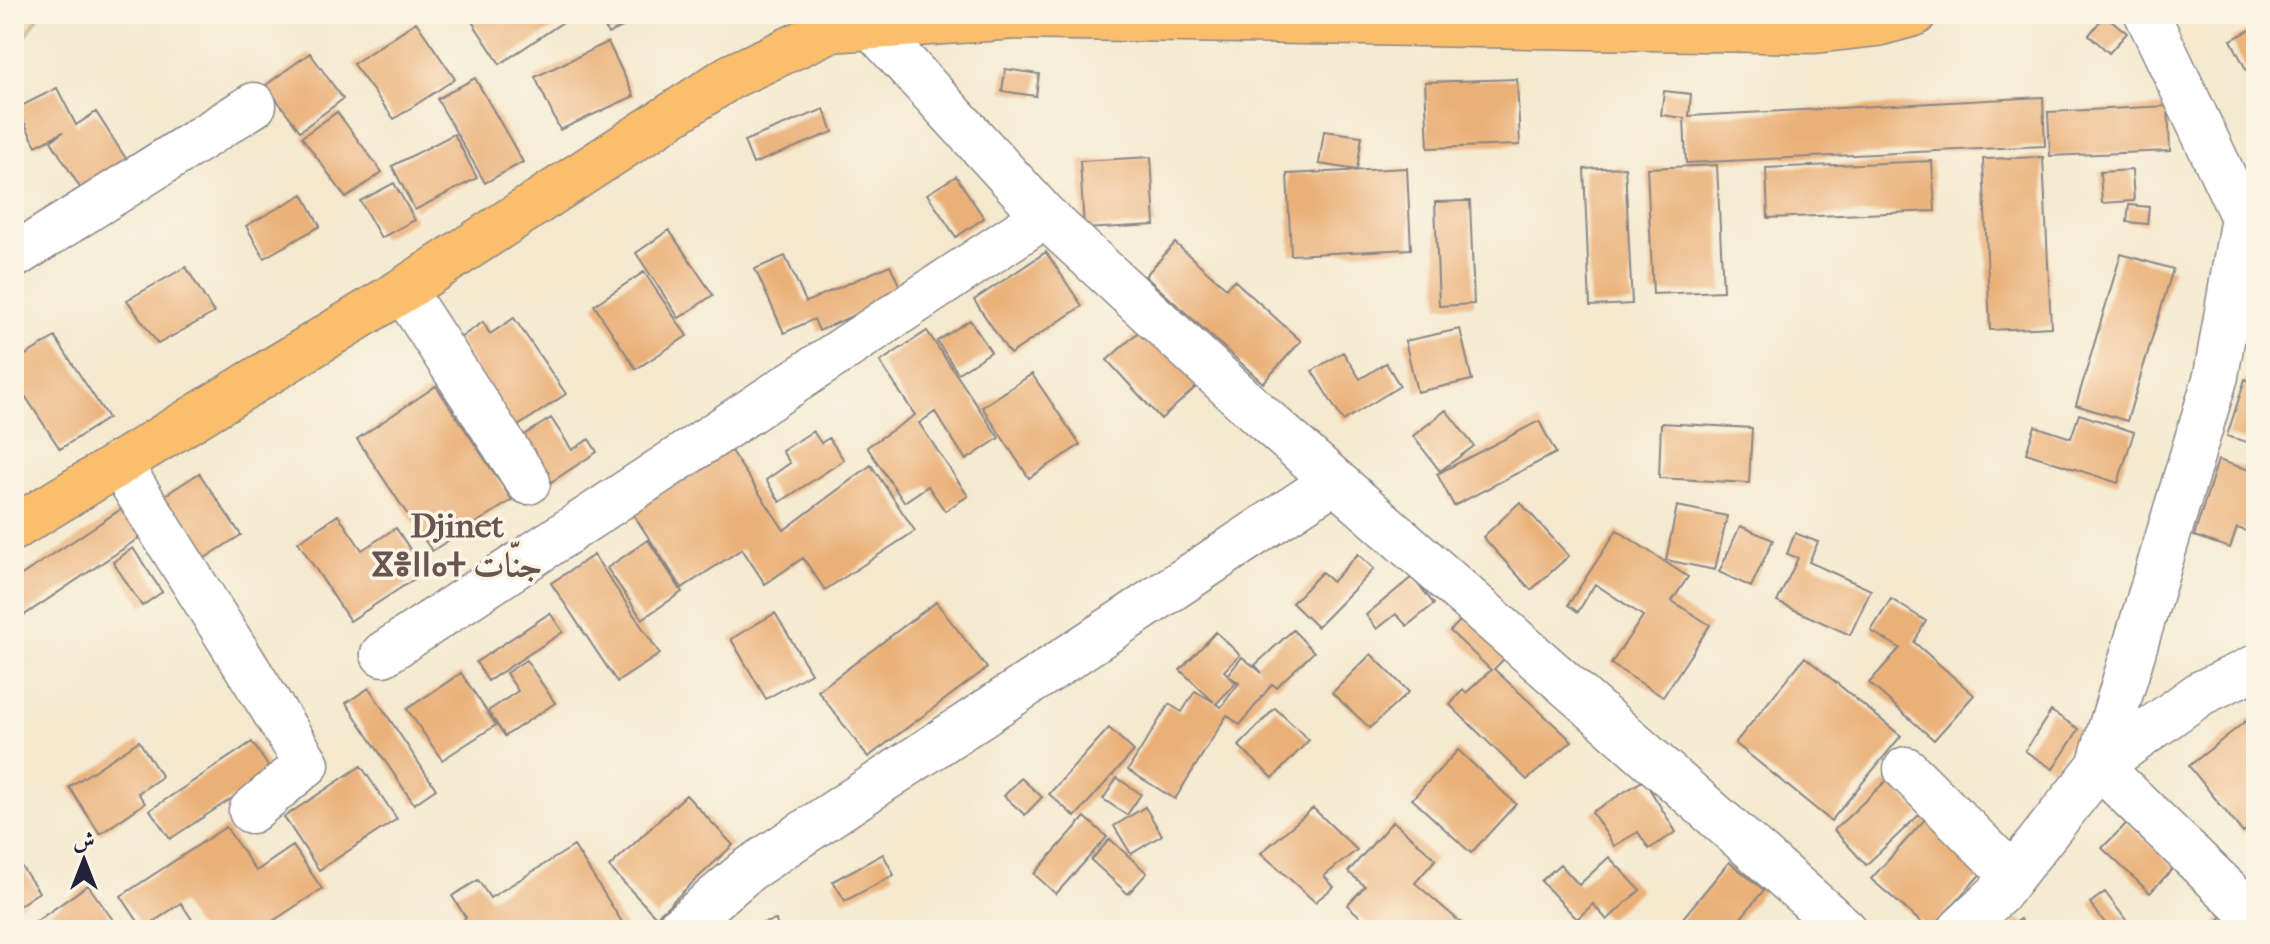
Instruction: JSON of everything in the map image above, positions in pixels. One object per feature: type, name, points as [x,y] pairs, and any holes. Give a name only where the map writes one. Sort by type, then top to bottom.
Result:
[{"type":"main road","points":[[14,528],[403,290],[730,77],[841,23],[1016,17],[1815,31],[1877,24],[1914,14]]},
{"type":"street","points":[[2099,766],[2216,376],[2243,217],[2147,14]]},
{"type":"street","points":[[841,23],[1045,216],[1334,481],[1845,930]]},
{"type":"street","points":[[14,256],[254,105]]},
{"type":"street","points":[[383,654],[1045,216]]},
{"type":"street","points":[[403,290],[528,482]]},
{"type":"street","points":[[119,463],[307,764],[251,811]]},
{"type":"street","points":[[677,930],[748,870],[1334,481]]},
{"type":"street","points":[[1960,930],[2012,875],[2099,766],[2201,693],[2256,667]]},
{"type":"street","points":[[2099,766],[2256,918]]},
{"type":"street","points":[[1906,769],[2012,875]]},
{"type":"sand","points":[[14,14],[40,14],[14,55]]},
{"type":"building","points":[[467,14],[575,14],[500,64]]},
{"type":"building","points":[[599,14],[632,14],[635,21],[608,34]]},
{"type":"building","points":[[634,14],[659,14],[637,22]]},
{"type":"building","points":[[2105,15],[2127,33],[2109,53],[2089,35]]},
{"type":"building","points":[[416,22],[455,79],[394,119],[353,64]]},
{"type":"building","points":[[2256,27],[2256,89],[2231,40]]},
{"type":"building","points":[[608,42],[634,96],[560,130],[535,77]]},
{"type":"building","points":[[310,53],[343,99],[300,131],[266,85]]},
{"type":"building","points":[[1005,69],[1039,74],[1036,96],[1002,91]]},
{"type":"building","points":[[475,78],[523,162],[485,183],[437,99]]},
{"type":"building","points":[[1517,79],[1520,145],[1428,148],[1425,82]]},
{"type":"building","points":[[57,88],[76,125],[96,112],[130,165],[84,194],[51,141],[63,132],[36,146],[17,108]]},
{"type":"building","points":[[1664,91],[1691,94],[1689,116],[2043,97],[2045,146],[1686,163],[1684,118],[1661,115]]},
{"type":"building","points":[[2168,106],[2170,151],[2050,156],[2048,112]]},
{"type":"building","points":[[824,109],[833,132],[753,164],[744,141]]},
{"type":"building","points":[[337,112],[382,172],[346,198],[302,137]]},
{"type":"building","points":[[1324,131],[1362,136],[1357,170],[1319,164]]},
{"type":"building","points":[[454,134],[477,178],[415,210],[392,166]]},
{"type":"building","points":[[1151,157],[1155,225],[1084,229],[1080,161]]},
{"type":"building","points":[[2043,157],[2051,327],[1990,330],[1983,159]]},
{"type":"building","points":[[1932,161],[1935,211],[1768,218],[1766,168]]},
{"type":"building","points":[[1717,165],[1723,291],[1653,294],[1647,168]]},
{"type":"building","points":[[1625,167],[1632,304],[1590,306],[1584,169]]},
{"type":"building","points":[[1407,168],[1411,249],[1291,255],[1287,174]]},
{"type":"building","points":[[2132,170],[2134,201],[2102,203],[2100,172]]},
{"type":"building","points":[[956,176],[984,218],[956,237],[927,194]]},
{"type":"building","points":[[394,183],[415,220],[381,238],[360,201]]},
{"type":"building","points":[[303,194],[320,226],[264,258],[246,226]]},
{"type":"building","points":[[1470,201],[1474,304],[1439,306],[1435,202]]},
{"type":"building","points":[[2129,205],[2149,207],[2147,224],[2127,222]]},
{"type":"building","points":[[669,230],[713,295],[679,318],[636,253]]},
{"type":"building","points":[[1175,243],[1226,288],[1234,280],[1301,341],[1263,383],[1145,276]]},
{"type":"building","points":[[1046,252],[1082,306],[1010,354],[974,300]]},
{"type":"building","points":[[2121,254],[2173,269],[2127,421],[2076,405]]},
{"type":"building","points":[[785,256],[806,302],[890,265],[903,293],[819,331],[814,319],[784,333],[755,269]]},
{"type":"building","points":[[186,267],[214,313],[158,344],[127,300]]},
{"type":"building","points":[[644,272],[687,336],[636,369],[594,305]]},
{"type":"building","points":[[514,318],[566,394],[515,428],[457,340],[483,322],[490,334]]},
{"type":"building","points":[[1153,319],[1207,377],[1161,419],[1107,360]]},
{"type":"building","points":[[970,320],[991,352],[958,373],[937,341]]},
{"type":"building","points":[[1460,329],[1472,380],[1417,392],[1405,341]]},
{"type":"building","points":[[927,331],[999,438],[966,460],[935,412],[919,423],[968,496],[945,511],[928,486],[904,502],[867,447],[915,415],[880,362]]},
{"type":"building","points":[[55,337],[108,418],[60,449],[14,379],[14,362]]},
{"type":"building","points":[[1343,352],[1360,379],[1386,363],[1400,386],[1343,421],[1312,371]]},
{"type":"building","points":[[1032,374],[1080,445],[1029,478],[982,407]]},
{"type":"building","points":[[2245,379],[2256,383],[2256,445],[2227,436]]},
{"type":"building","points":[[436,386],[512,500],[432,551],[357,439]]},
{"type":"building","points":[[1446,410],[1474,446],[1440,471],[1413,436]]},
{"type":"building","points":[[2079,414],[2134,432],[2118,483],[2026,453],[2035,426],[2071,438]]},
{"type":"building","points":[[551,418],[572,450],[589,439],[597,452],[551,482],[521,437]]},
{"type":"building","points":[[1539,421],[1556,453],[1454,506],[1437,474]]},
{"type":"building","points":[[1661,423],[1752,428],[1749,483],[1659,478]]},
{"type":"building","points":[[813,431],[821,443],[829,438],[844,460],[780,502],[766,480],[790,463],[782,451]]},
{"type":"building","points":[[729,448],[784,530],[871,465],[915,531],[825,590],[803,558],[765,584],[742,549],[682,588],[631,511]]},
{"type":"building","points":[[2218,460],[2256,472],[2256,534],[2237,528],[2230,548],[2194,536]]},
{"type":"building","points":[[199,473],[241,535],[194,565],[153,503]]},
{"type":"building","points":[[1520,502],[1569,556],[1531,590],[1483,537]]},
{"type":"building","points":[[129,504],[148,532],[14,622],[14,580]]},
{"type":"building","points":[[1677,506],[1727,516],[1715,570],[1666,560]]},
{"type":"building","points":[[338,515],[362,550],[396,528],[425,572],[350,621],[298,542]]},
{"type":"building","points":[[1740,526],[1773,540],[1751,587],[1719,572]]},
{"type":"building","points":[[1617,530],[1688,577],[1672,601],[1710,625],[1663,697],[1611,664],[1643,616],[1595,584],[1578,612],[1568,605]]},
{"type":"building","points":[[1795,533],[1818,542],[1809,562],[1871,590],[1850,635],[1777,602],[1798,558],[1787,554]]},
{"type":"building","points":[[648,540],[682,592],[642,619],[607,568]]},
{"type":"building","points":[[133,548],[162,592],[142,606],[113,562]]},
{"type":"building","points":[[1358,554],[1374,569],[1317,627],[1292,603],[1322,572],[1332,582]]},
{"type":"building","points":[[594,555],[660,654],[617,682],[551,583]]},
{"type":"building","points":[[1412,577],[1434,604],[1407,626],[1396,614],[1377,629],[1366,615]]},
{"type":"building","points":[[1891,599],[1926,621],[1914,642],[1974,695],[1934,740],[1869,683],[1900,648],[1871,631]]},
{"type":"building","points":[[936,602],[987,668],[868,757],[818,691]]},
{"type":"building","points":[[1473,608],[1514,649],[1494,669],[1572,741],[1527,780],[1450,705],[1463,689],[1466,693],[1491,670],[1450,631]]},
{"type":"building","points":[[550,613],[563,632],[488,681],[476,662]]},
{"type":"building","points":[[775,613],[811,673],[766,699],[731,639]]},
{"type":"building","points":[[1293,630],[1314,652],[1276,687],[1272,684],[1240,725],[1227,715],[1175,799],[1128,770],[1169,704],[1182,712],[1195,691],[1214,702],[1180,670],[1216,632],[1240,655],[1224,671],[1228,675],[1242,657],[1262,673],[1255,665]],"holes":[[[1229,676],[1239,683],[1221,707],[1216,704],[1236,683]]]},
{"type":"building","points":[[1371,654],[1409,692],[1370,728],[1332,693]]},
{"type":"building","points":[[1805,657],[1901,736],[1831,821],[1735,743]]},
{"type":"building","points":[[526,660],[555,703],[505,736],[488,711],[518,691],[506,673]]},
{"type":"building","points":[[461,673],[496,725],[442,760],[407,709]]},
{"type":"building","points":[[369,688],[436,789],[414,804],[346,703]]},
{"type":"building","points":[[1275,708],[1309,740],[1273,778],[1239,746]]},
{"type":"building","points":[[2051,711],[2079,729],[2053,769],[2025,751]]},
{"type":"building","points":[[2256,713],[2256,822],[2243,833],[2189,766]]},
{"type":"building","points":[[1109,728],[1134,751],[1075,817],[1049,794]]},
{"type":"building","points":[[139,741],[162,777],[138,793],[145,803],[100,834],[69,787]]},
{"type":"building","points":[[252,742],[272,772],[170,839],[150,810]]},
{"type":"building","points":[[1458,750],[1516,804],[1471,853],[1412,799]]},
{"type":"building","points":[[361,766],[397,819],[319,870],[284,817]]},
{"type":"building","points":[[1021,778],[1042,797],[1025,815],[1004,796]]},
{"type":"building","points":[[1117,778],[1141,794],[1127,815],[1103,799]]},
{"type":"building","points":[[1644,780],[1676,832],[1649,849],[1638,832],[1614,846],[1592,812]]},
{"type":"building","points":[[1887,780],[1920,814],[1866,865],[1834,830]]},
{"type":"building","points":[[686,795],[733,845],[656,917],[609,867]]},
{"type":"building","points":[[1145,807],[1162,835],[1131,854],[1114,826]]},
{"type":"building","points":[[1313,808],[1357,850],[1324,876],[1334,887],[1315,902],[1261,853]]},
{"type":"building","points":[[1928,816],[1986,868],[1930,930],[1871,879]]},
{"type":"building","points":[[1085,817],[1107,837],[1056,894],[1034,874]]},
{"type":"building","points":[[1393,821],[1436,859],[1415,883],[1466,927],[1464,930],[1375,930],[1347,905],[1365,886],[1348,872]]},
{"type":"building","points":[[2127,823],[2174,867],[2150,893],[2102,848]]},
{"type":"building","points":[[226,827],[256,871],[293,846],[322,889],[259,930],[199,930],[181,903],[143,929],[121,896]]},
{"type":"building","points":[[1110,839],[1147,873],[1128,894],[1091,860]]},
{"type":"building","points":[[574,846],[627,930],[447,930],[466,918],[452,896],[478,880],[490,898]]},
{"type":"building","points":[[883,854],[894,875],[845,901],[833,881]]},
{"type":"building","points":[[14,856],[39,892],[14,909]]},
{"type":"building","points":[[1609,857],[1640,890],[1607,920],[1593,904],[1577,919],[1541,881],[1560,864],[1579,885]]},
{"type":"building","points":[[1729,862],[1764,890],[1731,930],[1673,930]]},
{"type":"building","points":[[88,885],[120,930],[24,930]]},
{"type":"building","points":[[2105,892],[2129,924],[2121,930],[2110,930],[2090,903]]},
{"type":"building","points":[[2237,903],[2256,930],[2222,930],[2215,923]]},
{"type":"building","points":[[2020,919],[2029,930],[2006,930]]},
{"type":"building","points":[[776,920],[778,930],[738,930],[738,929]]},
{"type":"district","name":"Djinet ⴵⴻⵏⵏⴰⵜ جنّات","points":[[457,544]]}]
